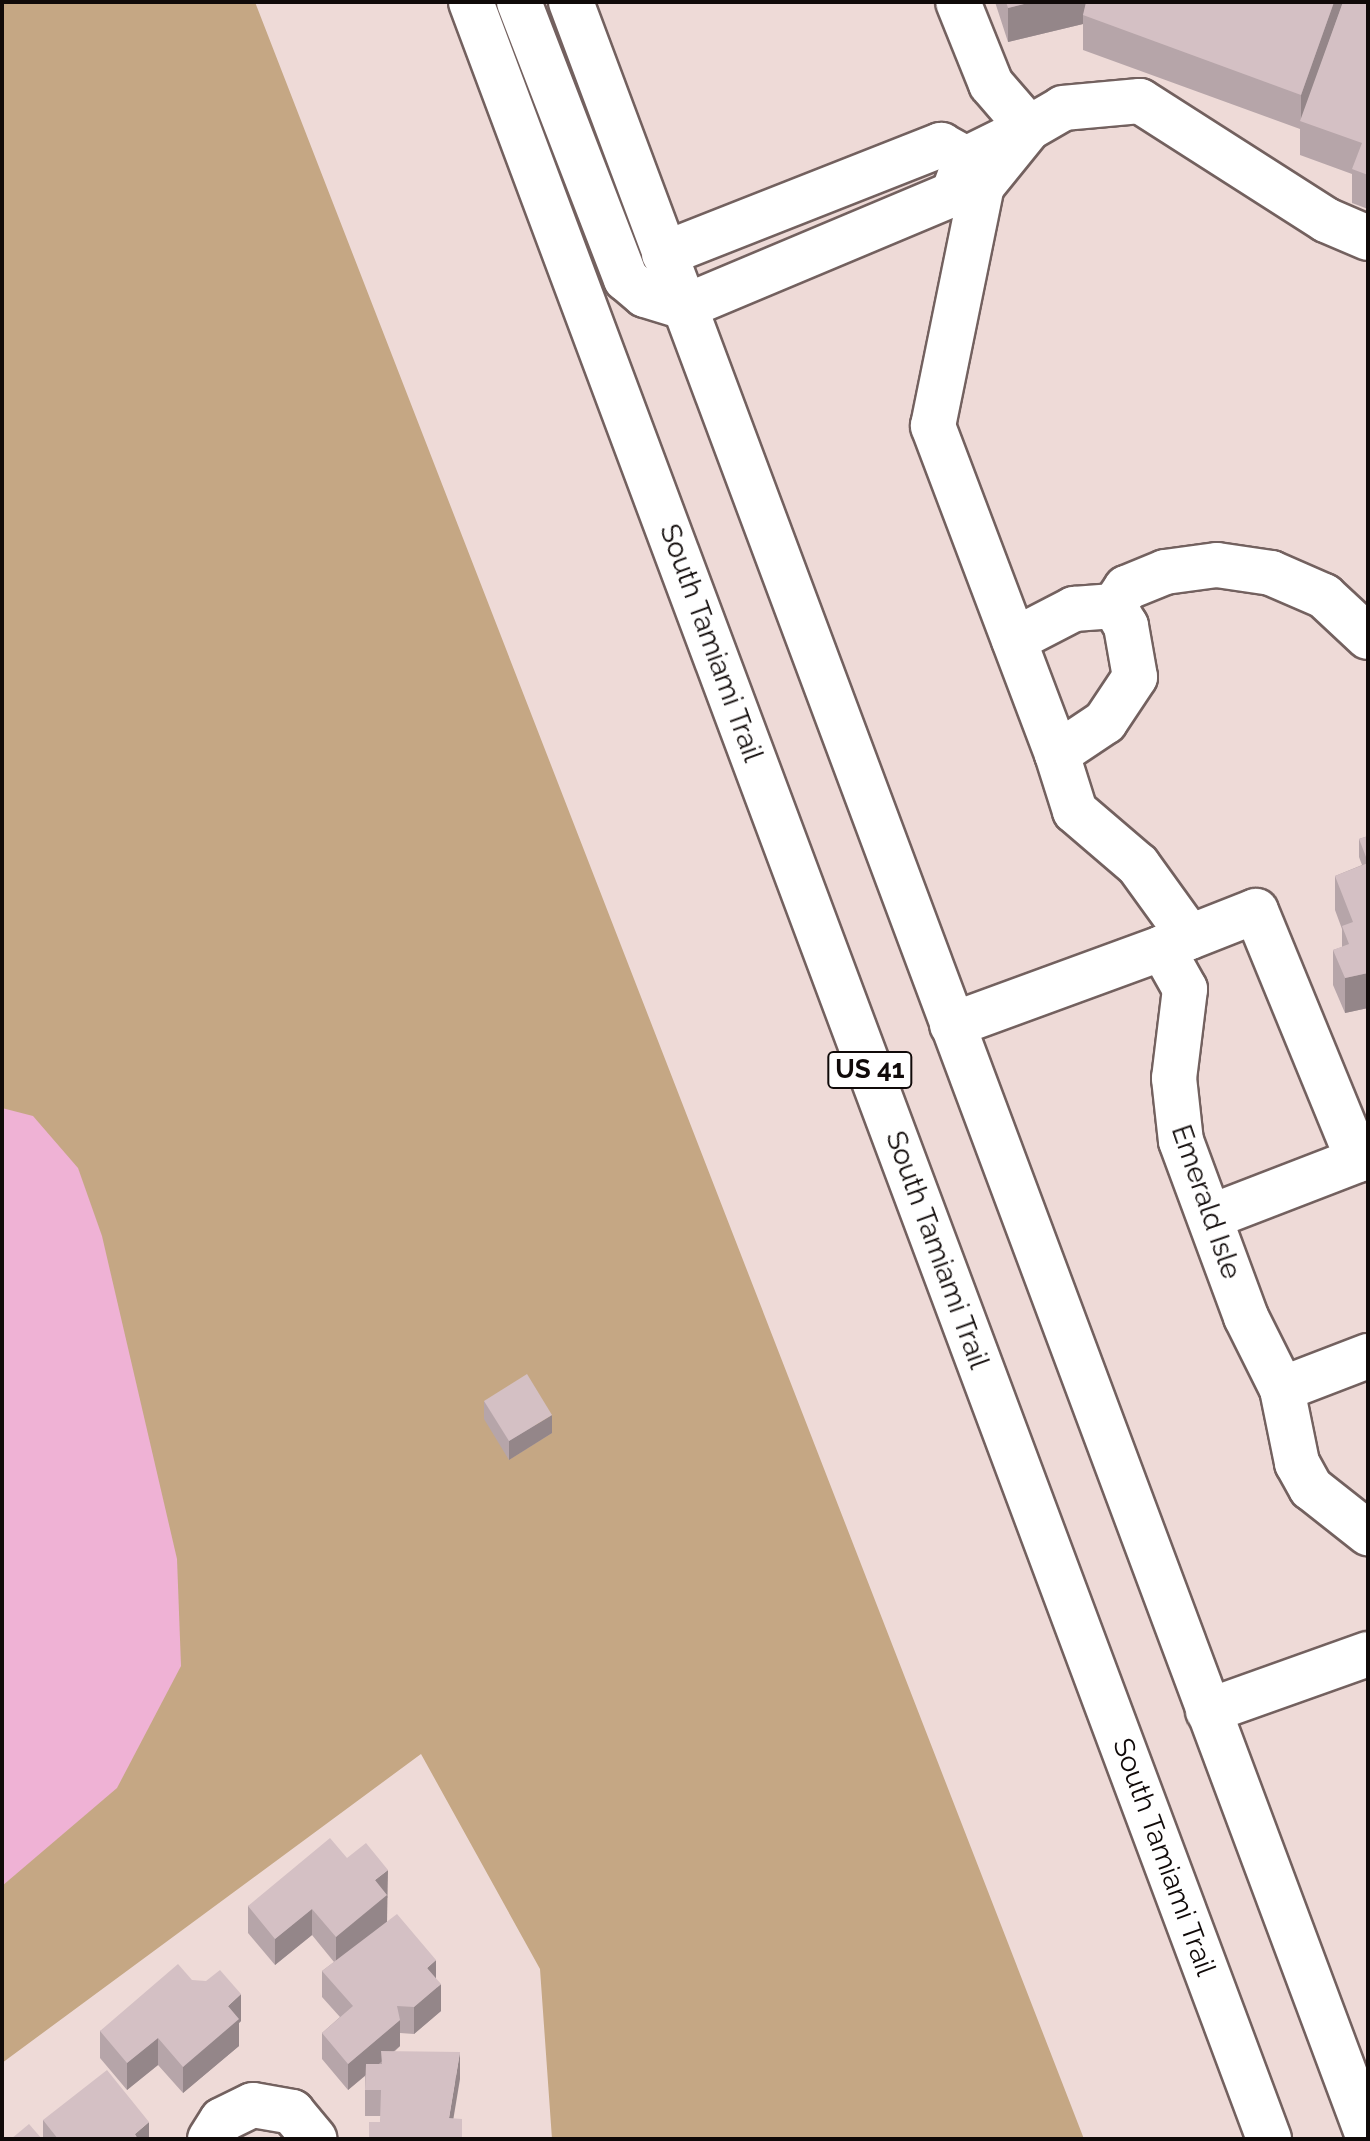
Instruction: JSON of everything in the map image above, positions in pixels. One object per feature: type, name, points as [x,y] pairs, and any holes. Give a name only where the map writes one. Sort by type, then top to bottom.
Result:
[{"type":"main road","name":"South Tamiami Trail","points":[[471,2],[1269,2139]]},
{"type":"main road","points":[[519,2],[626,279],[645,295],[684,307],[953,194],[966,159],[1063,108],[1140,101],[1326,220],[1368,238]]},
{"type":"main road","points":[[571,2],[1368,2136]]},
{"type":"main road","points":[[958,2],[991,84],[1029,128]]},
{"type":"main road","name":"Emerald Isle","points":[[1029,128],[982,186],[933,426],[1057,754],[1075,811],[1138,865],[1176,943],[1185,989],[1175,1108],[1210,1217],[1282,1389],[1297,1463],[1311,1488],[1368,1533]]},
{"type":"main road","points":[[664,254],[941,145],[966,159]]},
{"type":"main road","points":[[1114,606],[1126,588],[1165,572],[1217,565],[1271,573],[1324,596],[1368,637]]},
{"type":"main road","points":[[1014,640],[1074,609],[1114,606]]},
{"type":"main road","points":[[1057,754],[1105,722],[1135,677],[1126,626],[1114,606]]},
{"type":"main road","points":[[952,1025],[1256,911],[1363,1158],[1210,1217]]},
{"type":"main road","points":[[1282,1389],[1368,1356]]},
{"type":"main road","points":[[1208,1711],[1368,1654]]},
{"type":"main road","points":[[210,2139],[222,2120],[253,2105],[292,2112],[315,2139]]},
{"type":"shaded area","points":[[2,2],[255,2],[1084,2139],[552,2139],[540,1969],[421,1754],[2,2063]]},
{"type":"shaded area","points":[[2,1108],[33,1116],[78,1168],[102,1236],[177,1559],[181,1666],[117,1788],[2,1886]]},
{"type":"building","points":[[1006,2],[1032,2],[1008,8]]},
{"type":"building","points":[[1086,2],[1334,2],[1301,95],[1083,15]]},
{"type":"building","points":[[1343,2],[1368,2],[1368,175],[1352,169],[1362,143],[1300,121]]},
{"type":"building","points":[[1368,836],[1368,862],[1359,839]]},
{"type":"building","points":[[1368,863],[1368,973],[1345,978],[1333,950],[1349,944],[1342,926],[1353,922],[1335,876]]},
{"type":"building","points":[[527,1374],[552,1415],[509,1441],[484,1401]]},
{"type":"building","points":[[330,1838],[347,1858],[366,1843],[388,1870],[375,1880],[387,1895],[336,1937],[312,1909],[275,1939],[248,1906]]},
{"type":"building","points":[[397,1914],[436,1960],[427,1968],[441,1984],[414,2007],[397,2006],[400,2020],[348,2064],[322,2033],[353,2006],[322,1971]]},
{"type":"building","points":[[178,1964],[192,1980],[206,1981],[220,1970],[241,1994],[228,2006],[239,2019],[183,2067],[158,2038],[127,2063],[100,2031]]},
{"type":"building","points":[[381,2051],[460,2052],[449,2118],[462,2119],[462,2139],[369,2139],[369,2122],[380,2122],[381,2090],[365,2090],[366,2064],[382,2064]]},
{"type":"building","points":[[107,2070],[149,2122],[135,2134],[138,2139],[58,2139],[43,2120]]},
{"type":"building","points":[[29,2124],[42,2139],[11,2139]]}]
